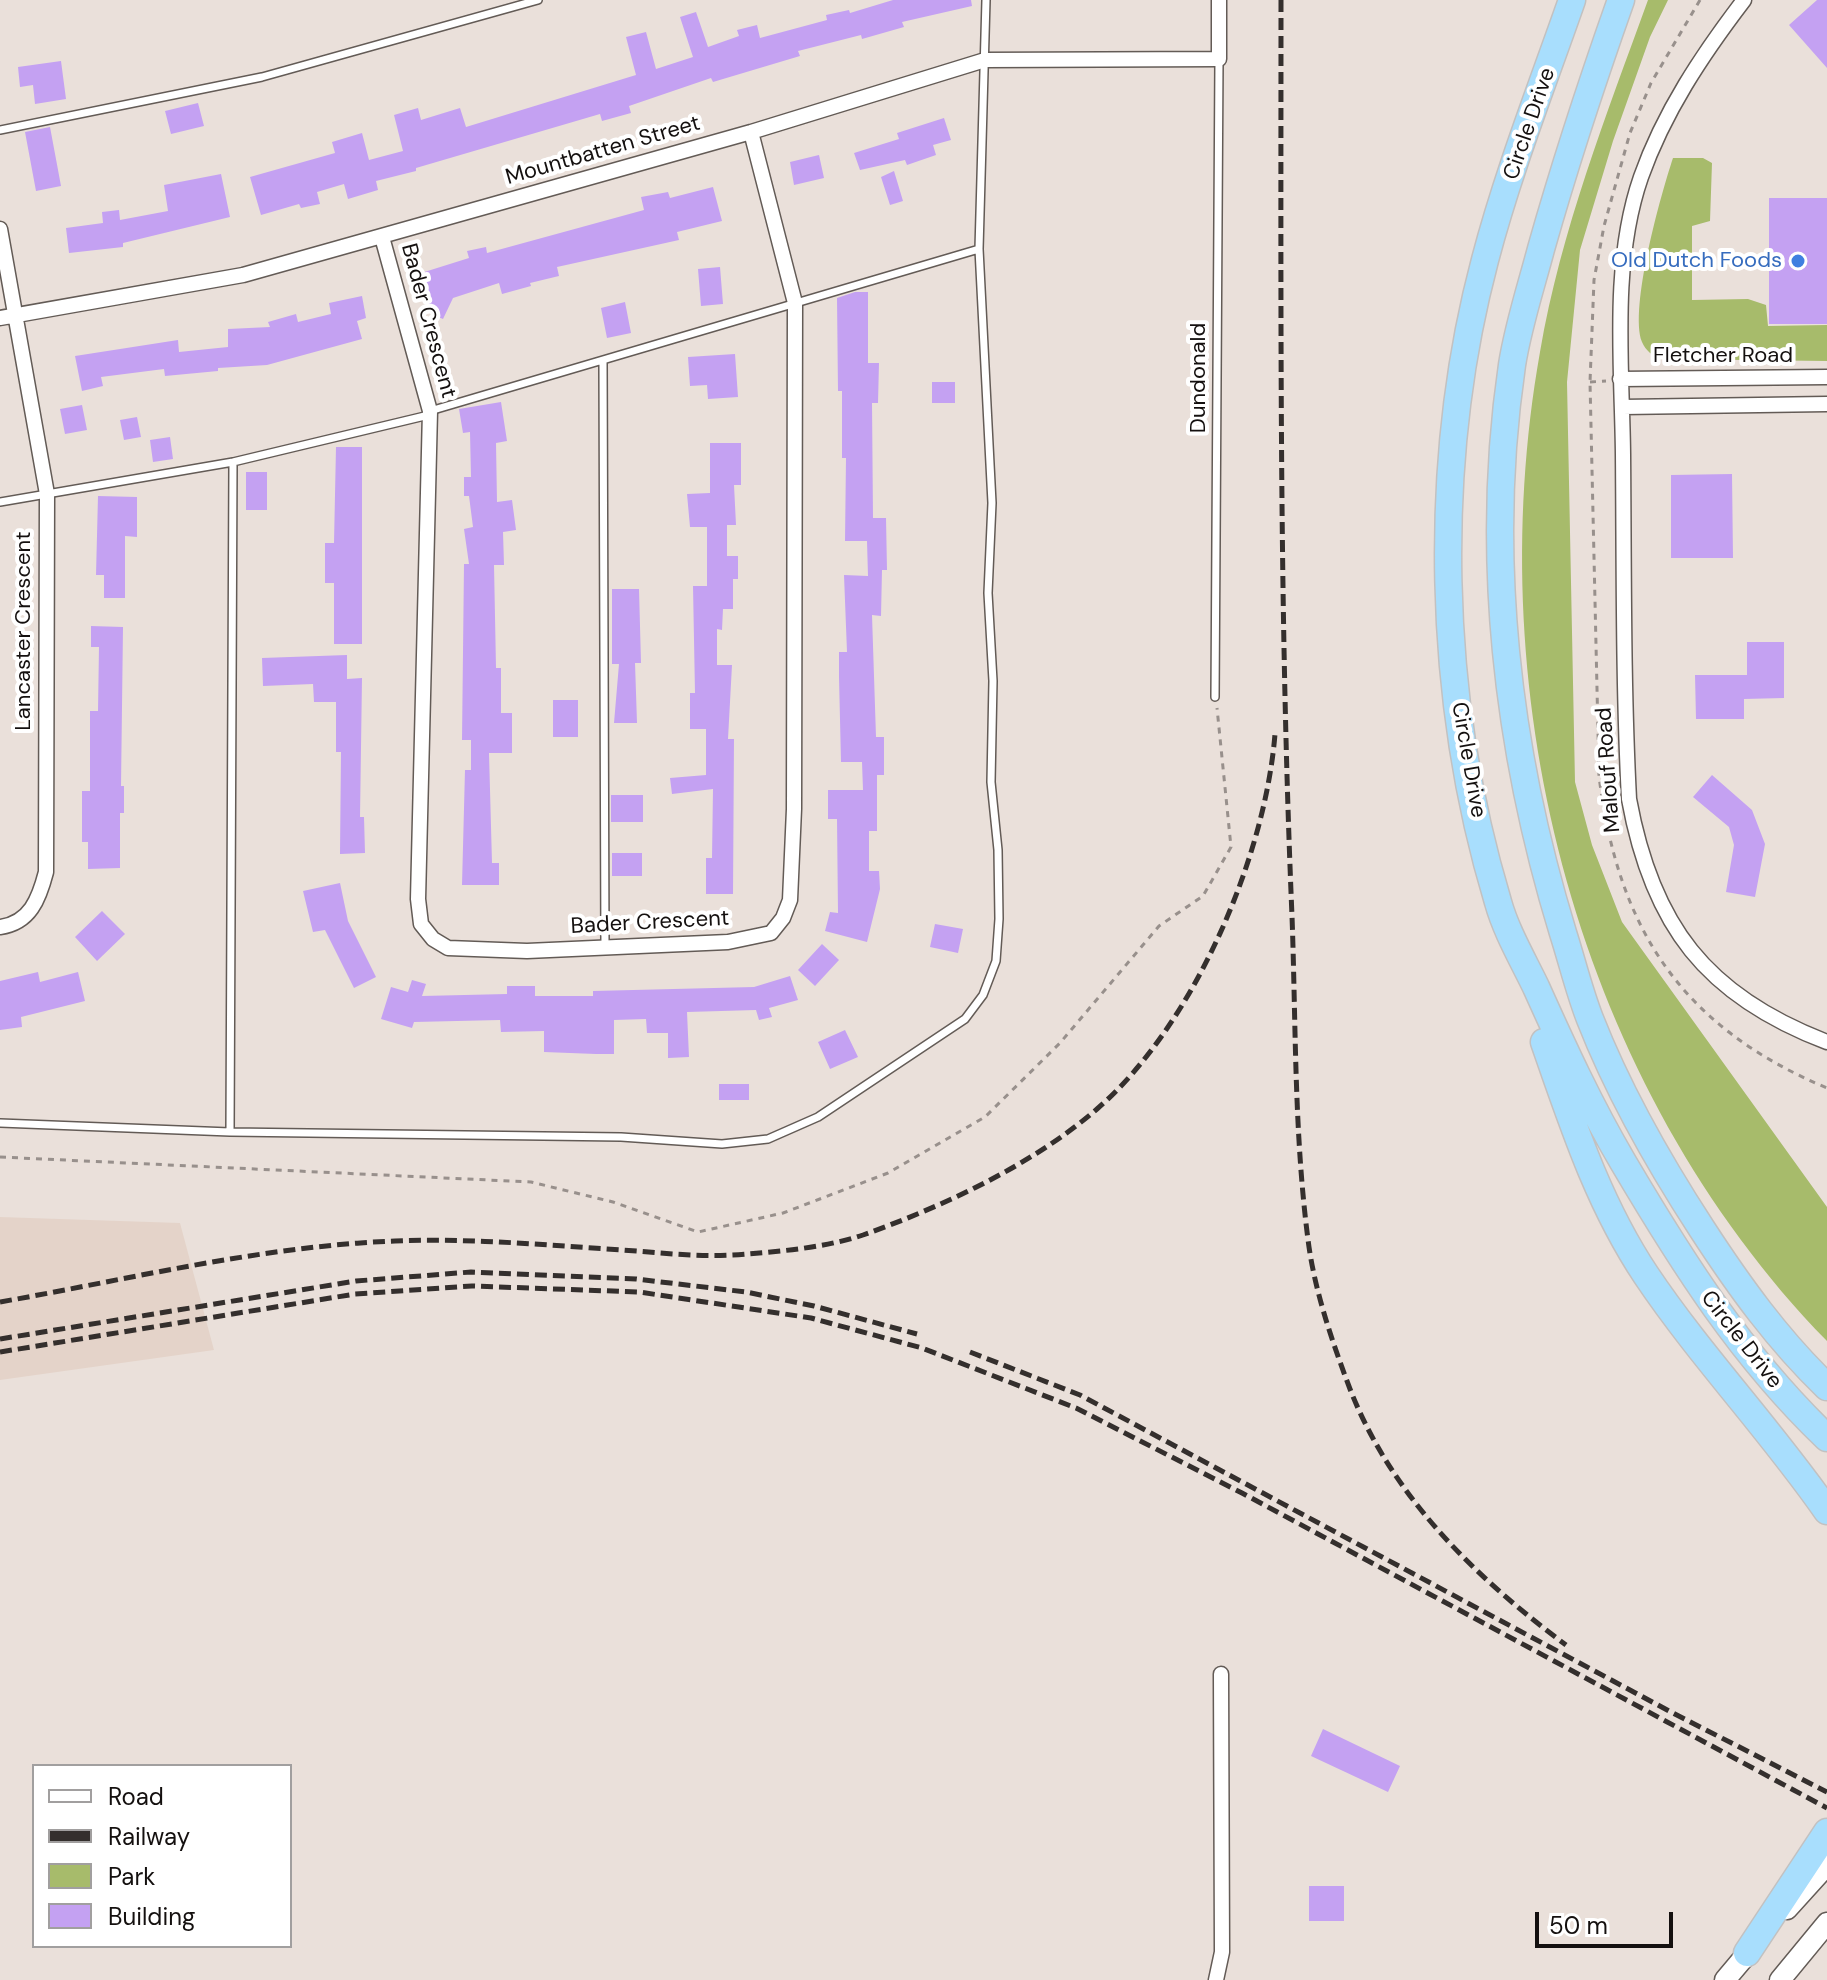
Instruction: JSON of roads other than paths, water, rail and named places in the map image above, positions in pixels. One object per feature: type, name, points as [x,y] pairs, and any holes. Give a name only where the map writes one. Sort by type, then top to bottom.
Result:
[{"type":"highway","name":"Circle Drive","points":[[1572,0],[1485,261],[1462,380],[1451,481],[1448,595],[1454,682],[1474,804],[1499,905],[1590,1106],[1672,1247],[1734,1337],[1790,1402],[1827,1438]]},
{"type":"highway","name":"Circle Drive","points":[[1621,0],[1573,134],[1512,360],[1500,469],[1505,659],[1516,737],[1537,838],[1589,1018],[1628,1100],[1668,1177],[1741,1289],[1827,1387]]},
{"type":"highway","points":[[1499,905],[1578,1139],[1609,1213],[1646,1275],[1827,1511]]},
{"type":"highway","points":[[1747,1953],[1824,1849]]},
{"type":"main road","points":[[1780,1980],[1827,1923]]},
{"type":"main road","points":[[1725,1980],[1747,1953]]},
{"type":"street","points":[[1219,0],[1219,59]]},
{"type":"street","name":"Malouf Road","points":[[1744,0],[1703,55],[1657,135],[1640,180],[1625,257],[1620,379],[1629,799],[1638,850],[1654,893],[1694,955],[1743,999],[1785,1026],[1827,1042]]},
{"type":"street","name":"Mountbatten Street","points":[[0,318],[243,275],[751,132],[985,60],[1219,59]]},
{"type":"street","name":"Bader Crescent","points":[[382,237],[430,412],[418,884],[421,924],[433,939],[448,948],[527,951],[751,938],[771,933],[783,918],[790,900],[794,809],[795,303],[751,132]]},
{"type":"street","name":"Lancaster Crescent","points":[[0,229],[47,494],[46,872],[39,900],[28,914],[11,926],[0,927]]},
{"type":"street","name":"Fletcher Road","points":[[1620,379],[1827,377]]},
{"type":"street","points":[[1623,407],[1827,404]]},
{"type":"street","points":[[1216,1980],[1222,1952],[1221,1674]]},
{"type":"lane","points":[[0,130],[262,77],[538,0]]},
{"type":"lane","points":[[0,1123],[230,1132],[621,1137],[722,1144],[768,1139],[818,1117],[965,1019],[983,995],[996,961],[999,919],[998,850],[991,782],[993,681],[988,593],[992,503],[979,249],[986,0]]},
{"type":"lane","name":"Dundonald","points":[[1215,697],[1219,59]]},
{"type":"lane","points":[[0,502],[233,462],[430,412],[979,249]]},
{"type":"lane","points":[[603,362],[605,948]]},
{"type":"lane","points":[[230,1132],[233,462]]},
{"type":"railway","points":[[1281,0],[1285,687],[1298,1123],[1312,1265],[1337,1355],[1350,1389],[1389,1465],[1413,1500],[1469,1563],[1566,1645]]},
{"type":"railway","points":[[0,1302],[246,1256],[345,1244],[452,1240],[700,1255],[776,1251],[849,1239],[925,1211],[1016,1166],[1072,1129],[1132,1074],[1164,1033],[1193,987],[1240,886],[1268,783],[1275,734]]},
{"type":"railway","points":[[0,1339],[356,1281],[471,1272],[636,1279],[746,1292],[814,1306],[917,1334]]},
{"type":"railway","points":[[0,1352],[355,1294],[472,1286],[639,1292],[811,1318],[922,1348],[1076,1408],[1242,1493],[1827,1808]]},
{"type":"railway","points":[[970,1352],[1080,1395],[1671,1712],[1827,1792]]},
{"type":"place","name":"Old Dutch Foods","points":[[1798,261]]}]
